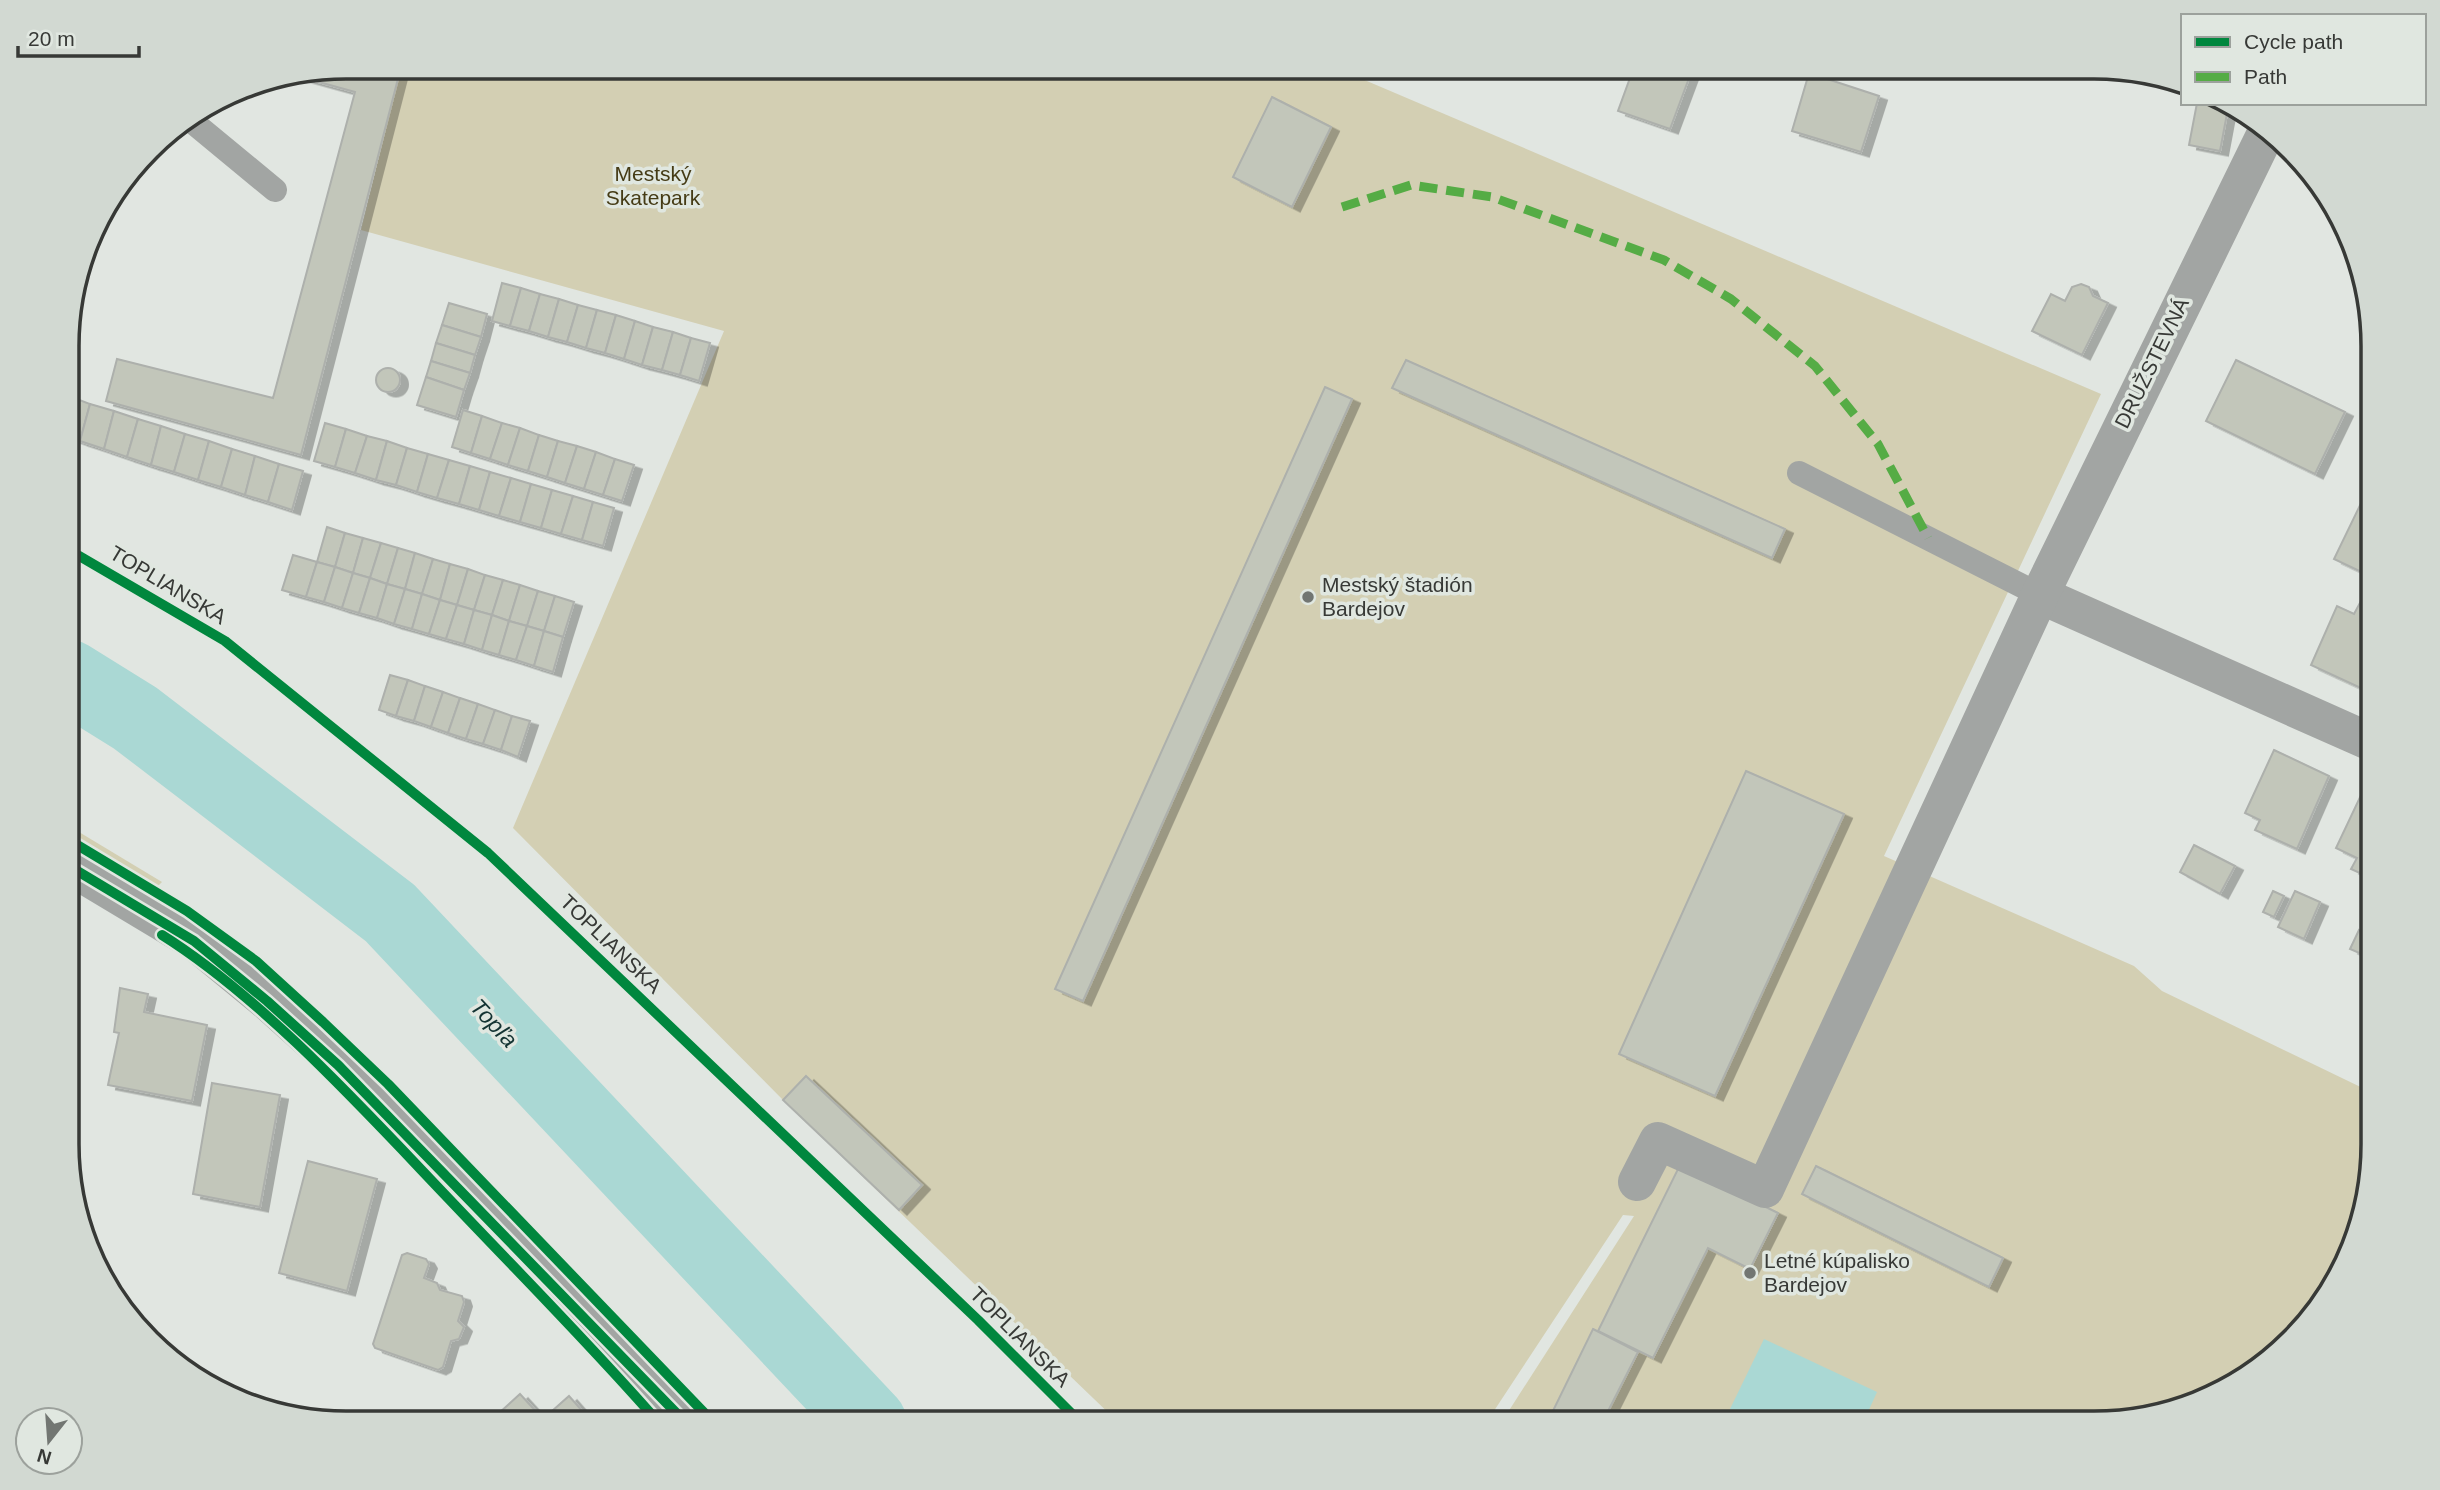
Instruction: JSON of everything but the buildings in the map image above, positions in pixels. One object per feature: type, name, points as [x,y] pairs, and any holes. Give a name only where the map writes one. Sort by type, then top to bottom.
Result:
[{"type":"street","name":"DRUŽSTEVNÁ","points":[[1637,1182],[1658,1141],[1765,1188],[2040,595],[2263,139]]},
{"type":"street","points":[[2040,595],[2361,738]]},
{"type":"street","points":[[79,872],[194,942],[278,1010],[338,1065],[674,1411]]},
{"type":"lane","points":[[195,125],[275,190]]},
{"type":"lane","points":[[1799,474],[2040,595]]},
{"type":"green space","name":"Mestský štadión Bardejov","points":[[398,79],[1362,79],[2101,394],[1884,856],[2134,966],[2162,991],[2361,1087],[2359,1180],[2352,1214],[2334,1263],[2306,1307],[2283,1333],[2257,1356],[2213,1384],[2147,1406],[2112,1411],[1509,1411],[1634,1216],[1623,1215],[1494,1411],[1107,1411],[783,1100],[513,828],[724,331],[361,230]]},
{"type":"green space","points":[[79,832],[162,882],[158,886],[79,841]]},
{"type":"water","points":[[1764,1339],[1877,1392],[1868,1411],[1729,1411]]},
{"type":"waterway","name":"Topľa","points":[[79,683],[135,718],[390,913],[859,1411]]},
{"type":"marked path","points":[[1342,207],[1411,185],[1492,197],[1664,260],[1731,299],[1815,366],[1878,444],[1928,538]]},
{"type":"cycle path","name":"TOPLIANSKA","points":[[79,556],[225,641],[488,853],[978,1320],[1069,1411]]},
{"type":"cycle path","points":[[79,846],[187,911],[256,961],[388,1084],[702,1411]]},
{"type":"cycle path","points":[[79,872],[194,941],[267,1001],[338,1065],[674,1411]]},
{"type":"cycle path","points":[[162,935],[238,991],[313,1058],[556,1310],[648,1411]]},
{"type":"place","name":"Mestský štadión Bardejov","points":[[1308,597]]},
{"type":"place","name":"Letné kúpalisko Bardejov","points":[[1750,1273]]},
{"type":"park label","name":"Mestský Skatepark","points":[[653,186]]}]
